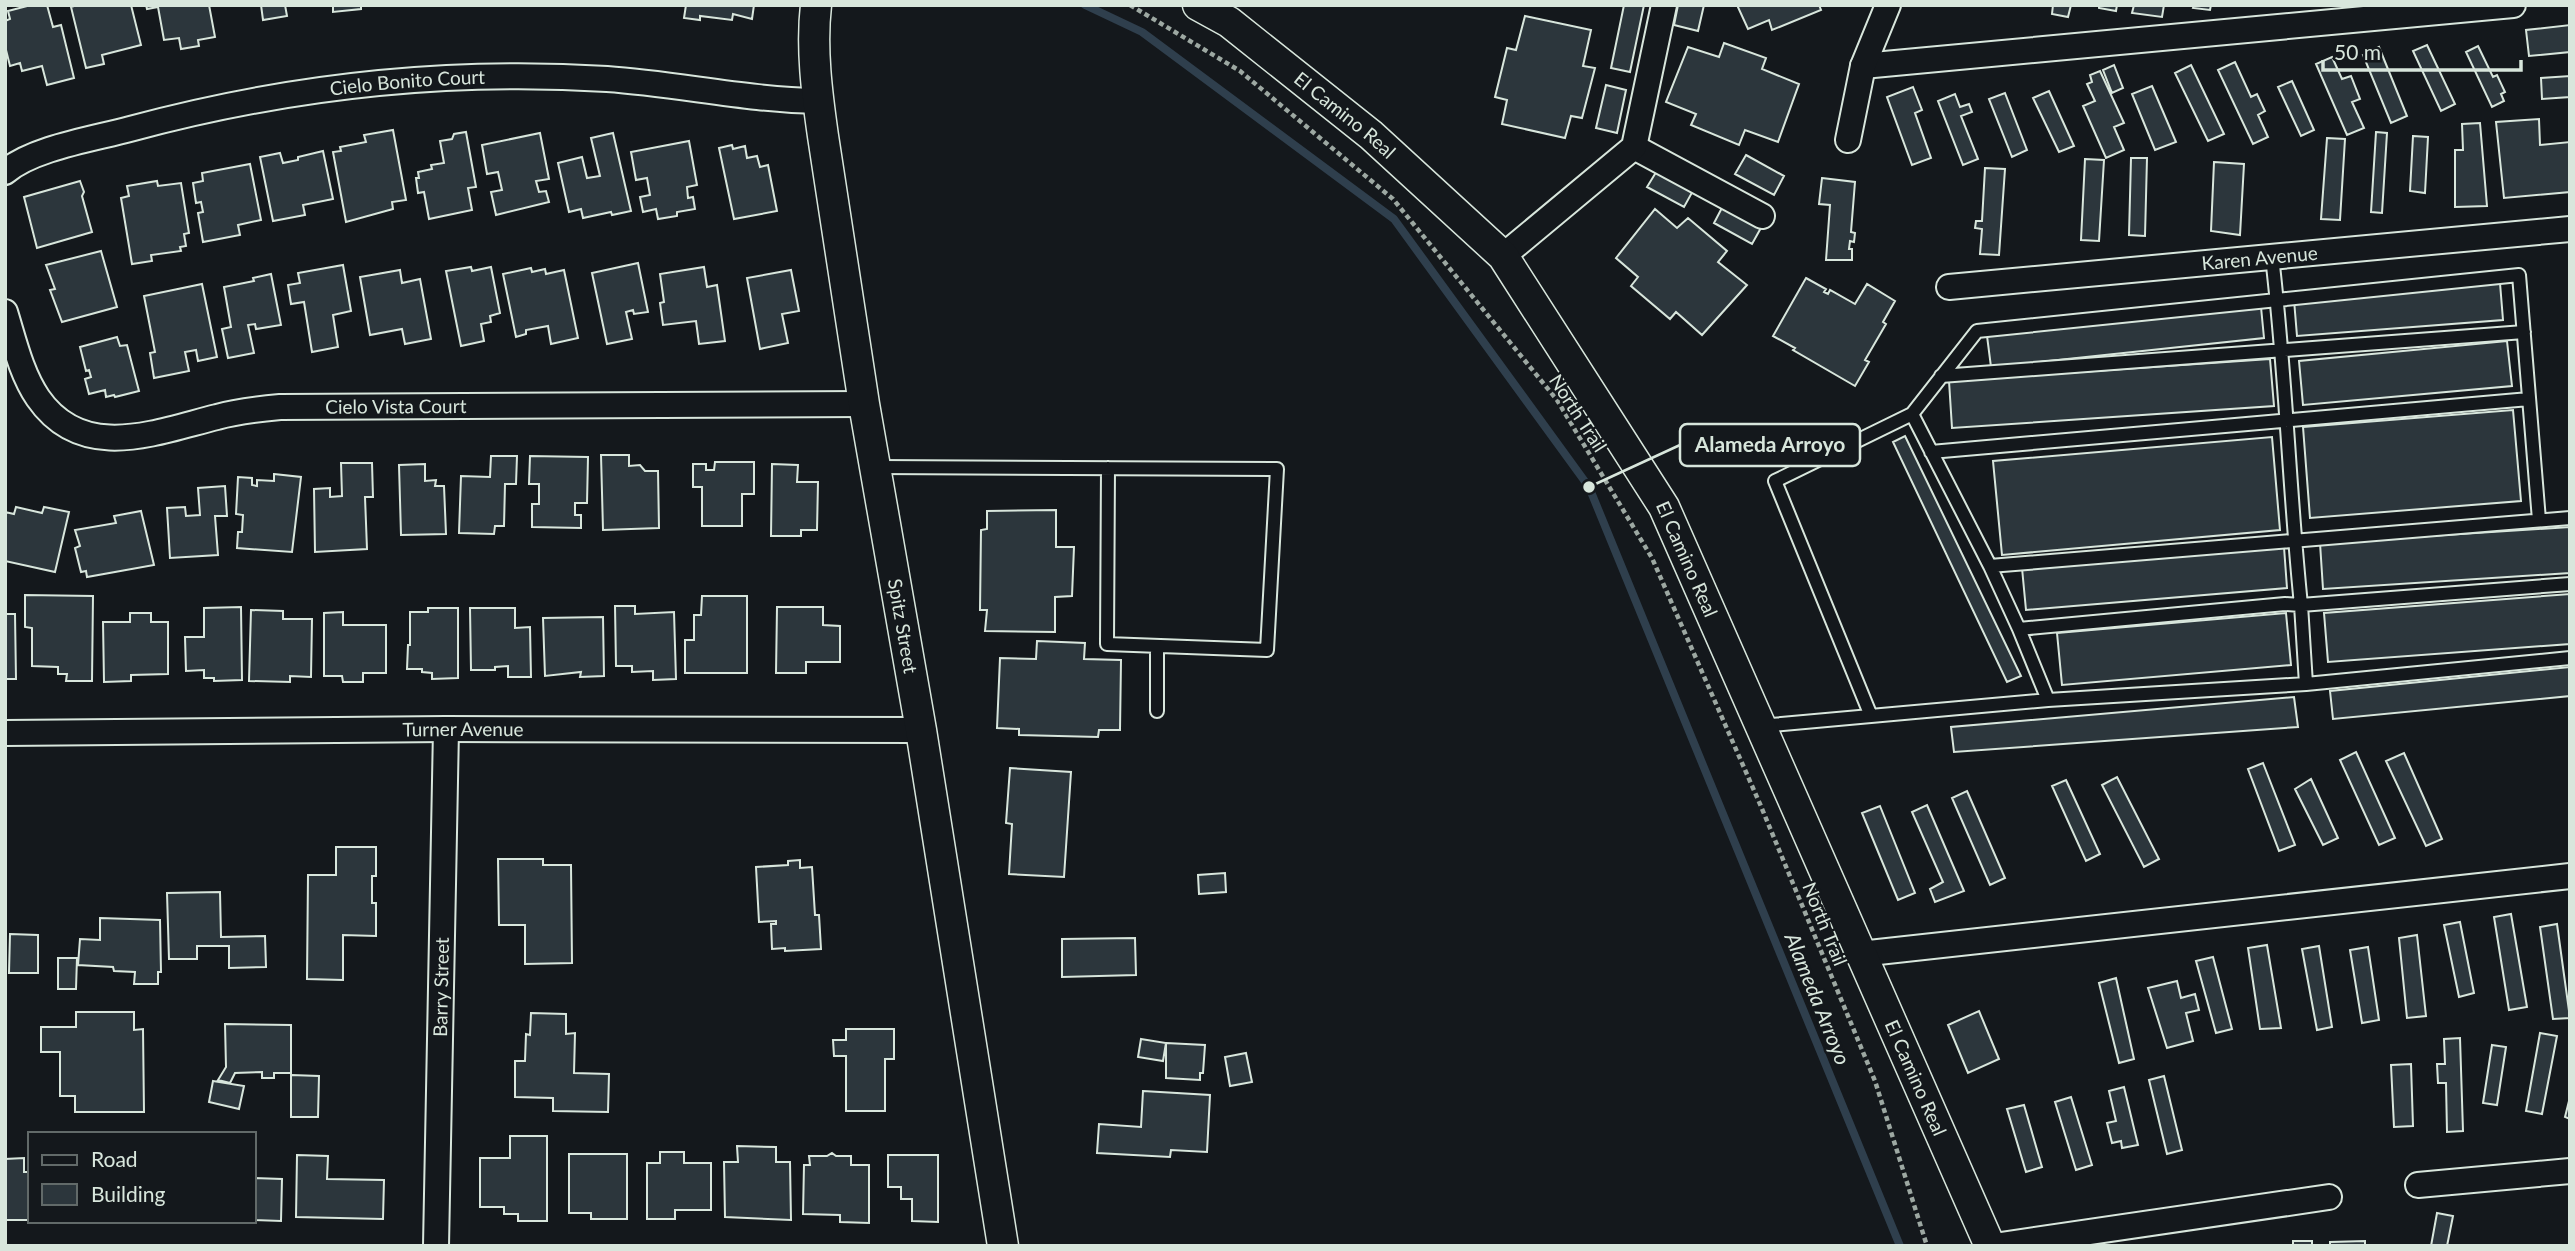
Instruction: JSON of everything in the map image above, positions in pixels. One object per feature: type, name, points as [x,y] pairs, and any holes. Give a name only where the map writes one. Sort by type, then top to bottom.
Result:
[{"type":"street","name":"Spitz Street","points":[[816,5],[814,20],[818,101],[864,404],[921,730],[1003,1246]]},
{"type":"street","name":"El Camino Real","points":[[1198,5],[1234,14],[1503,256],[1664,506],[1860,954],[1992,1246]]},
{"type":"street","points":[[1503,256],[1634,147],[1664,5]]},
{"type":"street","points":[[1848,140],[1863,66],[1888,5]]},
{"type":"street","points":[[1863,66],[2513,5]]},
{"type":"street","name":"Cielo Bonito Court","points":[[5,172],[15,164],[40,153],[178,116],[298,92],[418,78],[517,76],[609,79],[768,98],[818,101]]},
{"type":"street","points":[[1634,147],[1762,216]]},
{"type":"street","name":"Karen Avenue","points":[[1949,287],[2570,229]]},
{"type":"street","name":"Cielo Vista Court","points":[[5,312],[26,375],[39,399],[70,426],[83,432],[111,438],[138,437],[218,416],[281,407],[864,404]]},
{"type":"street","name":"Turner Avenue","points":[[5,733],[446,729],[921,730]]},
{"type":"street","name":"Barry Street","points":[[436,1246],[446,729]]},
{"type":"street","points":[[1860,954],[2570,876]]},
{"type":"street","points":[[2418,1185],[2570,1171]]},
{"type":"street","points":[[1992,1246],[2329,1196]]},
{"type":"lane","points":[[2272,257],[2283,352],[2306,684]]},
{"type":"lane","points":[[1871,716],[1775,481],[1912,414],[1977,331],[2519,275],[2539,520]]},
{"type":"lane","points":[[1941,376],[2524,332]]},
{"type":"lane","points":[[1931,452],[2529,399]]},
{"type":"lane","points":[[1912,414],[1990,566],[2048,700]]},
{"type":"lane","points":[[875,467],[1108,468],[1277,469],[1267,650],[1107,644],[1108,468]]},
{"type":"lane","points":[[1990,566],[2570,517]]},
{"type":"lane","points":[[2019,629],[2285,604],[2301,605],[2570,584]]},
{"type":"lane","points":[[1157,646],[1157,710]]},
{"type":"lane","points":[[1760,726],[2048,700],[2306,684],[2570,658]]},
{"type":"path","name":"North Trail","points":[[1130,5],[1240,71],[1393,199],[1556,400],[1652,558],[1674,607],[1760,804],[1875,1081],[1927,1246]]},
{"type":"building","points":[[31,5],[47,5],[53,27],[61,25],[74,78],[47,85],[42,66],[22,71],[20,63],[10,66],[5,46],[5,21],[10,19],[8,11]]},
{"type":"building","points":[[131,5],[141,45],[102,55],[104,64],[86,68],[71,7]]},
{"type":"building","points":[[146,5],[209,5],[215,37],[198,40],[199,46],[181,49],[179,38],[164,40],[158,7],[147,9]]},
{"type":"building","points":[[261,5],[285,5],[287,16],[263,20]]},
{"type":"building","points":[[333,5],[361,5],[361,9],[333,12]]},
{"type":"building","points":[[686,5],[754,5],[752,19],[733,14],[732,20],[700,16],[700,20],[684,18]]},
{"type":"building","points":[[1624,5],[1644,5],[1630,72],[1611,68]]},
{"type":"building","points":[[1678,5],[1704,5],[1698,31],[1674,25]]},
{"type":"building","points":[[1737,5],[1819,5],[1821,10],[1772,30],[1769,20],[1748,29]]},
{"type":"building","points":[[2053,5],[2071,5],[2068,17],[2052,14]]},
{"type":"building","points":[[2099,5],[2117,5],[2116,11],[2099,8]]},
{"type":"building","points":[[2134,5],[2164,5],[2162,17],[2132,13]]},
{"type":"building","points":[[2194,5],[2211,5],[2210,10],[2193,8]]},
{"type":"building","points":[[1525,16],[1591,30],[1583,66],[1595,68],[1582,118],[1571,116],[1565,138],[1502,124],[1507,100],[1495,97],[1507,48],[1516,50]]},
{"type":"building","points":[[2570,25],[2570,52],[2529,56],[2526,30]]},
{"type":"building","points":[[1724,43],[1766,58],[1762,69],[1799,84],[1778,142],[1745,130],[1739,145],[1691,125],[1696,114],[1666,102],[1688,47],[1719,57]]},
{"type":"building","points":[[2427,45],[2455,104],[2441,111],[2413,51]]},
{"type":"building","points":[[2478,46],[2493,77],[2497,75],[2505,92],[2501,94],[2504,101],[2492,107],[2466,52]]},
{"type":"building","points":[[2379,47],[2407,116],[2391,123],[2363,55]]},
{"type":"building","points":[[2332,57],[2342,79],[2351,76],[2360,99],[2352,102],[2364,128],[2347,135],[2316,64]]},
{"type":"building","points":[[2235,62],[2251,97],[2257,94],[2265,111],[2258,115],[2268,137],[2253,144],[2218,70]]},
{"type":"building","points":[[2114,65],[2123,88],[2112,93],[2103,70]]},
{"type":"building","points":[[2191,65],[2224,134],[2208,141],[2175,73]]},
{"type":"building","points":[[2100,71],[2124,123],[2114,127],[2124,150],[2106,158],[2083,106],[2095,101],[2087,84],[2092,82],[2090,75]]},
{"type":"building","points":[[2570,76],[2570,97],[2542,99],[2541,78]]},
{"type":"building","points":[[2292,81],[2314,130],[2301,136],[2278,87]]},
{"type":"building","points":[[1606,85],[1626,90],[1617,133],[1596,128]]},
{"type":"building","points":[[2152,86],[2176,142],[2155,150],[2132,94]]},
{"type":"building","points":[[1913,87],[1922,110],[1915,113],[1931,158],[1912,165],[1887,97]]},
{"type":"building","points":[[2049,91],[2074,146],[2059,152],[2033,98]]},
{"type":"building","points":[[2005,93],[2027,150],[2012,157],[1989,99]]},
{"type":"building","points":[[1955,94],[1960,107],[1969,104],[1972,112],[1961,116],[1978,159],[1963,165],[1938,101]]},
{"type":"building","points":[[2539,119],[2540,145],[2570,142],[2570,192],[2504,198],[2496,122]]},
{"type":"building","points":[[2480,123],[2487,206],[2455,207],[2455,150],[2463,150],[2462,124]]},
{"type":"building","points":[[393,130],[406,200],[392,202],[393,209],[346,222],[333,152],[341,151],[340,147],[366,142],[364,135]]},
{"type":"building","points":[[466,132],[476,187],[468,188],[472,210],[429,219],[424,192],[418,193],[418,172],[432,169],[431,165],[444,163],[440,141]]},
{"type":"building","points":[[2376,132],[2387,133],[2382,213],[2371,212]]},
{"type":"building","points":[[540,133],[549,179],[536,181],[539,192],[546,191],[549,202],[496,215],[491,192],[502,190],[498,172],[487,174],[482,145]]},
{"type":"building","points":[[613,133],[631,211],[583,218],[581,209],[569,212],[558,163],[582,157],[587,178],[600,176],[591,138]]},
{"type":"building","points":[[2413,136],[2428,137],[2425,193],[2410,191]]},
{"type":"building","points":[[2327,138],[2345,139],[2340,220],[2321,219]]},
{"type":"building","points":[[689,141],[697,185],[687,187],[688,198],[693,197],[695,209],[658,219],[656,209],[643,212],[640,197],[650,195],[647,178],[636,180],[631,152]]},
{"type":"building","points":[[732,145],[733,149],[745,146],[747,158],[757,156],[760,167],[768,165],[777,211],[734,219],[719,148]]},
{"type":"building","points":[[323,151],[333,199],[303,205],[305,215],[273,221],[260,157],[280,153],[283,163]]},
{"type":"building","points":[[1746,155],[1784,176],[1774,195],[1735,174]]},
{"type":"building","points":[[2131,158],[2147,158],[2145,236],[2129,235]]},
{"type":"building","points":[[2085,159],[2104,160],[2099,241],[2081,240]]},
{"type":"building","points":[[2214,162],[2244,164],[2240,235],[2211,231]]},
{"type":"building","points":[[250,164],[261,220],[238,225],[240,235],[203,242],[198,213],[203,212],[201,202],[196,203],[193,183],[203,181],[202,173]]},
{"type":"building","points":[[1985,168],[2005,169],[1999,255],[1980,254],[1982,229],[1975,228],[1976,221],[1982,221]]},
{"type":"building","points":[[1658,169],[1694,189],[1684,207],[1647,187]]},
{"type":"building","points":[[1822,178],[1855,182],[1851,232],[1855,233],[1854,242],[1850,241],[1849,249],[1852,249],[1852,260],[1826,260],[1830,205],[1819,204]]},
{"type":"building","points":[[80,181],[92,232],[37,248],[24,197]]},
{"type":"building","points":[[157,181],[158,186],[181,183],[189,233],[184,234],[186,246],[180,247],[181,251],[151,255],[152,261],[132,264],[121,198],[129,196],[127,186]]},
{"type":"building","points":[[1724,204],[1762,226],[1752,244],[1714,223]]},
{"type":"building","points":[[1655,209],[1677,228],[1688,218],[1727,251],[1718,262],[1747,285],[1702,335],[1676,312],[1670,319],[1631,286],[1638,277],[1616,258]]},
{"type":"building","points":[[101,251],[117,307],[62,322],[50,290],[55,289],[46,265]]},
{"type":"building","points":[[638,263],[648,312],[626,312],[632,339],[607,344],[592,273]]},
{"type":"building","points":[[343,265],[351,311],[333,315],[338,347],[312,352],[304,302],[291,304],[288,285],[300,283],[298,273]]},
{"type":"building","points":[[471,267],[472,271],[491,267],[500,313],[490,316],[491,322],[481,324],[484,341],[461,346],[446,271]]},
{"type":"building","points":[[704,267],[707,287],[717,285],[725,341],[699,344],[696,321],[663,325],[660,303],[664,302],[660,274]]},
{"type":"building","points":[[531,268],[532,272],[545,269],[546,274],[564,270],[578,338],[551,344],[548,326],[526,330],[526,334],[516,337],[503,274]]},
{"type":"building","points":[[400,270],[402,283],[420,279],[431,339],[405,344],[402,329],[370,335],[360,277]]},
{"type":"building","points":[[791,270],[799,311],[782,314],[788,343],[760,349],[747,278]]},
{"type":"building","points":[[271,274],[281,325],[256,329],[255,324],[248,325],[254,353],[228,358],[222,329],[231,327],[224,287],[254,281],[253,278]]},
{"type":"building","points":[[1806,278],[1826,289],[1824,292],[1828,294],[1830,290],[1855,304],[1867,284],[1895,301],[1883,322],[1886,324],[1865,360],[1869,362],[1855,386],[1773,336]]},
{"type":"building","points":[[2500,283],[2503,320],[2297,336],[2294,300]]},
{"type":"building","points":[[202,284],[217,357],[198,361],[196,350],[185,352],[189,371],[154,378],[150,353],[155,352],[144,296]]},
{"type":"building","points":[[2261,307],[2264,338],[1991,367],[1987,336]]},
{"type":"building","points":[[117,337],[120,346],[127,345],[139,391],[115,397],[106,397],[105,390],[89,394],[85,379],[91,377],[89,370],[86,371],[80,347]]},
{"type":"building","points":[[2507,341],[2512,386],[2303,405],[2299,361]]},
{"type":"building","points":[[2270,359],[2274,406],[1952,428],[1949,381]]},
{"type":"building","points":[[2513,410],[2521,501],[2310,518],[2303,427]]},
{"type":"building","points":[[1905,436],[2021,676],[2007,682],[1893,442]]},
{"type":"building","points":[[2272,437],[2280,530],[2002,555],[1993,461]]},
{"type":"building","points":[[601,455],[629,455],[629,466],[640,465],[645,471],[658,471],[659,528],[603,530]]},
{"type":"building","points":[[491,456],[517,456],[516,484],[505,484],[504,526],[495,526],[494,534],[459,533],[461,476],[490,477]]},
{"type":"building","points":[[530,456],[588,457],[587,503],[575,503],[575,515],[581,515],[581,528],[532,527],[532,504],[539,504],[539,484],[529,484]]},
{"type":"building","points":[[715,462],[754,462],[754,494],[742,494],[742,526],[702,526],[702,487],[693,487],[693,464],[706,464],[706,470],[714,470]]},
{"type":"building","points":[[341,463],[372,463],[373,497],[365,497],[367,549],[315,552],[314,489],[330,488],[330,497],[342,496]]},
{"type":"building","points":[[425,464],[425,481],[436,480],[435,486],[444,486],[446,534],[401,535],[399,465]]},
{"type":"building","points":[[772,464],[798,465],[797,482],[818,482],[817,530],[801,530],[801,536],[771,536]]},
{"type":"building","points":[[274,474],[301,477],[292,552],[237,548],[243,515],[236,514],[238,477],[252,478],[252,485],[257,486],[257,480],[274,481]]},
{"type":"building","points":[[225,486],[227,516],[215,516],[218,555],[170,558],[167,508],[185,507],[186,516],[200,515],[198,488]]},
{"type":"building","points":[[16,507],[42,513],[44,507],[69,512],[55,572],[5,561],[5,512],[14,514]]},
{"type":"building","points":[[1056,510],[1056,547],[1074,547],[1072,596],[1055,597],[1055,632],[985,631],[987,610],[980,610],[981,530],[987,529],[987,511]]},
{"type":"building","points":[[141,511],[154,565],[87,577],[86,571],[81,572],[75,548],[80,546],[75,530],[116,523],[114,516]]},
{"type":"building","points":[[2570,527],[2570,573],[2323,589],[2320,543]]},
{"type":"building","points":[[2284,547],[2287,588],[2026,610],[2022,568]]},
{"type":"building","points":[[2570,594],[2570,644],[2328,662],[2324,613]]},
{"type":"building","points":[[25,595],[93,596],[92,681],[66,681],[67,674],[58,674],[58,667],[32,666],[32,628],[25,627]]},
{"type":"building","points":[[702,596],[747,596],[747,673],[685,673],[685,640],[694,640],[694,615],[701,615]]},
{"type":"building","points":[[615,606],[635,606],[635,614],[674,612],[676,679],[653,680],[653,671],[632,672],[632,666],[616,666]]},
{"type":"building","points":[[241,607],[242,680],[214,681],[214,678],[204,678],[204,670],[186,671],[185,637],[204,637],[204,608]]},
{"type":"building","points":[[777,607],[823,607],[823,625],[840,626],[840,662],[806,662],[806,673],[776,673]]},
{"type":"building","points":[[428,608],[458,608],[458,678],[432,679],[432,673],[422,672],[422,669],[407,669],[410,612],[428,612]]},
{"type":"building","points":[[470,608],[515,608],[515,628],[530,627],[531,677],[508,677],[508,666],[495,667],[495,670],[471,670]]},
{"type":"building","points":[[251,610],[283,611],[283,619],[312,619],[311,677],[290,676],[290,682],[249,681]]},
{"type":"building","points":[[343,612],[343,625],[386,625],[386,673],[363,673],[363,682],[343,682],[342,676],[324,676],[324,613]]},
{"type":"building","points":[[130,613],[151,613],[151,622],[168,622],[168,674],[131,675],[131,681],[104,682],[103,622],[130,622]]},
{"type":"building","points":[[2286,613],[2291,665],[2062,685],[2057,633]]},
{"type":"building","points":[[5,614],[15,614],[16,679],[5,679]]},
{"type":"building","points":[[603,617],[604,676],[580,677],[581,672],[545,676],[543,618]]},
{"type":"building","points":[[1037,641],[1085,643],[1084,659],[1121,660],[1120,730],[1099,730],[1098,737],[1019,735],[1019,729],[997,728],[1000,658],[1036,659]]},
{"type":"building","points":[[2570,667],[2570,696],[2333,719],[2330,691]]},
{"type":"building","points":[[2294,697],[2298,727],[1954,752],[1951,727]]},
{"type":"building","points":[[2356,752],[2395,838],[2379,845],[2340,760]]},
{"type":"building","points":[[2404,753],[2442,839],[2426,846],[2386,761]]},
{"type":"building","points":[[2263,763],[2295,845],[2279,851],[2248,769]]},
{"type":"building","points":[[1010,768],[1071,772],[1064,877],[1009,874],[1012,824],[1006,823]]},
{"type":"building","points":[[2117,777],[2159,859],[2144,867],[2102,785]]},
{"type":"building","points":[[2311,779],[2338,838],[2323,845],[2295,789]]},
{"type":"building","points":[[2066,780],[2100,854],[2086,861],[2052,786]]},
{"type":"building","points":[[1967,791],[2005,878],[1990,885],[1952,798]]},
{"type":"building","points":[[1927,805],[1964,891],[1935,902],[1930,889],[1943,882],[1912,812]]},
{"type":"building","points":[[1880,806],[1915,893],[1898,900],[1862,813]]},
{"type":"building","points":[[336,847],[376,847],[372,903],[376,903],[376,936],[343,935],[343,980],[307,979],[308,875],[336,875]]},
{"type":"building","points":[[498,859],[543,859],[543,865],[571,865],[572,963],[525,964],[525,925],[499,925]]},
{"type":"building","points":[[800,860],[800,868],[812,867],[815,915],[819,915],[821,949],[772,949],[771,924],[776,924],[776,921],[759,922],[756,867],[788,865],[788,861]]},
{"type":"building","points":[[1225,873],[1226,892],[1199,894],[1198,875]]},
{"type":"building","points":[[220,892],[221,937],[265,936],[266,967],[229,968],[229,946],[197,946],[197,959],[169,959],[167,893]]},
{"type":"building","points":[[2511,914],[2527,1007],[2509,1010],[2494,917]]},
{"type":"building","points":[[100,918],[160,920],[161,972],[158,972],[158,984],[134,984],[135,972],[114,971],[113,967],[78,965],[80,939],[100,940]]},
{"type":"building","points":[[2460,922],[2474,993],[2459,997],[2444,925]]},
{"type":"building","points":[[2557,924],[2570,1018],[2553,1019],[2540,927]]},
{"type":"building","points":[[10,934],[38,935],[38,973],[9,973]]},
{"type":"building","points":[[2417,935],[2426,1016],[2407,1018],[2399,938]]},
{"type":"building","points":[[1135,938],[1136,975],[1062,977],[1062,939]]},
{"type":"building","points":[[2267,945],[2281,1028],[2260,1029],[2248,948]]},
{"type":"building","points":[[2319,946],[2332,1027],[2317,1030],[2302,949]]},
{"type":"building","points":[[2368,947],[2379,1020],[2362,1023],[2350,950]]},
{"type":"building","points":[[2213,957],[2232,1029],[2216,1033],[2196,961]]},
{"type":"building","points":[[58,958],[77,958],[76,989],[58,989]]},
{"type":"building","points":[[2116,978],[2134,1059],[2119,1063],[2099,983]]},
{"type":"building","points":[[2177,981],[2181,998],[2195,994],[2199,1010],[2186,1013],[2193,1041],[2167,1048],[2148,988]]},
{"type":"building","points":[[1979,1011],[1999,1059],[1968,1073],[1948,1025]]},
{"type":"building","points":[[76,1012],[134,1012],[134,1030],[143,1029],[144,1112],[75,1112],[75,1096],[60,1096],[60,1052],[41,1052],[41,1027],[76,1027]]},
{"type":"building","points":[[531,1013],[566,1014],[566,1034],[575,1033],[574,1073],[609,1074],[608,1112],[553,1111],[553,1098],[515,1097],[515,1061],[525,1061],[526,1034],[530,1035]]},
{"type":"building","points":[[225,1024],[291,1025],[291,1073],[274,1073],[274,1078],[262,1078],[262,1072],[235,1073],[230,1083],[218,1080],[226,1067]]},
{"type":"building","points":[[846,1029],[894,1029],[894,1059],[885,1059],[885,1111],[846,1111],[846,1056],[834,1056],[833,1040],[846,1040]]},
{"type":"building","points":[[2540,1033],[2557,1036],[2542,1114],[2526,1111]]},
{"type":"building","points":[[2460,1038],[2463,1131],[2447,1132],[2446,1083],[2438,1083],[2437,1064],[2445,1064],[2444,1039]]},
{"type":"building","points":[[1141,1039],[1166,1043],[1163,1061],[1138,1057]]},
{"type":"building","points":[[1166,1043],[1205,1045],[1200,1080],[1166,1078]]},
{"type":"building","points":[[2492,1045],[2506,1047],[2497,1105],[2483,1103]]},
{"type":"building","points":[[1246,1053],[1252,1082],[1230,1086],[1225,1057]]},
{"type":"building","points":[[2411,1064],[2413,1126],[2394,1127],[2391,1065]]},
{"type":"building","points":[[291,1075],[319,1076],[318,1117],[291,1117]]},
{"type":"building","points":[[2164,1076],[2182,1150],[2167,1154],[2149,1080]]},
{"type":"building","points":[[213,1081],[244,1086],[239,1109],[209,1102]]},
{"type":"building","points":[[2124,1087],[2138,1145],[2122,1148],[2121,1141],[2112,1143],[2107,1123],[2116,1121],[2109,1091]]},
{"type":"building","points":[[1143,1091],[1210,1095],[1207,1152],[1171,1150],[1170,1157],[1097,1153],[1099,1124],[1141,1127]]},
{"type":"building","points":[[2071,1097],[2092,1165],[2076,1170],[2055,1102]]},
{"type":"building","points":[[2570,1097],[2570,1119],[2565,1117]]},
{"type":"building","points":[[2024,1105],[2042,1167],[2026,1172],[2007,1109]]},
{"type":"building","points":[[510,1136],[547,1136],[547,1221],[518,1221],[518,1214],[504,1214],[504,1207],[480,1207],[480,1158],[510,1158]]},
{"type":"building","points":[[737,1146],[776,1147],[776,1162],[790,1162],[791,1220],[725,1217],[724,1162],[738,1162]]},
{"type":"building","points":[[660,1152],[684,1152],[684,1163],[711,1163],[711,1210],[675,1210],[675,1219],[647,1219],[647,1163],[660,1163]]},
{"type":"building","points":[[832,1153],[836,1156],[851,1156],[851,1165],[869,1165],[869,1223],[840,1222],[840,1215],[803,1214],[804,1165],[810,1165],[809,1156],[827,1156]]},
{"type":"building","points":[[569,1154],[627,1154],[627,1219],[591,1219],[591,1213],[569,1213]]},
{"type":"building","points":[[297,1155],[328,1156],[327,1179],[384,1180],[383,1219],[296,1217]]},
{"type":"building","points":[[888,1155],[938,1155],[938,1222],[912,1221],[912,1199],[901,1199],[901,1187],[888,1187]]},
{"type":"building","points":[[24,1158],[24,1172],[28,1172],[28,1220],[5,1220],[5,1159]]},
{"type":"building","points":[[256,1178],[282,1179],[281,1221],[256,1220]]},
{"type":"building","points":[[2437,1213],[2453,1216],[2447,1246],[2431,1246]]},
{"type":"building","points":[[2293,1241],[2312,1241],[2312,1246],[2293,1246]]},
{"type":"building","points":[[2365,1241],[2365,1246],[2330,1246],[2330,1242]]},
{"type":"waterway","name":"Alameda Arroyo","points":[[1085,5],[1142,32],[1394,219],[1589,487],[1900,1246]]},
{"type":"place","name":"Alameda Arroyo","points":[[1589,487]]}]
